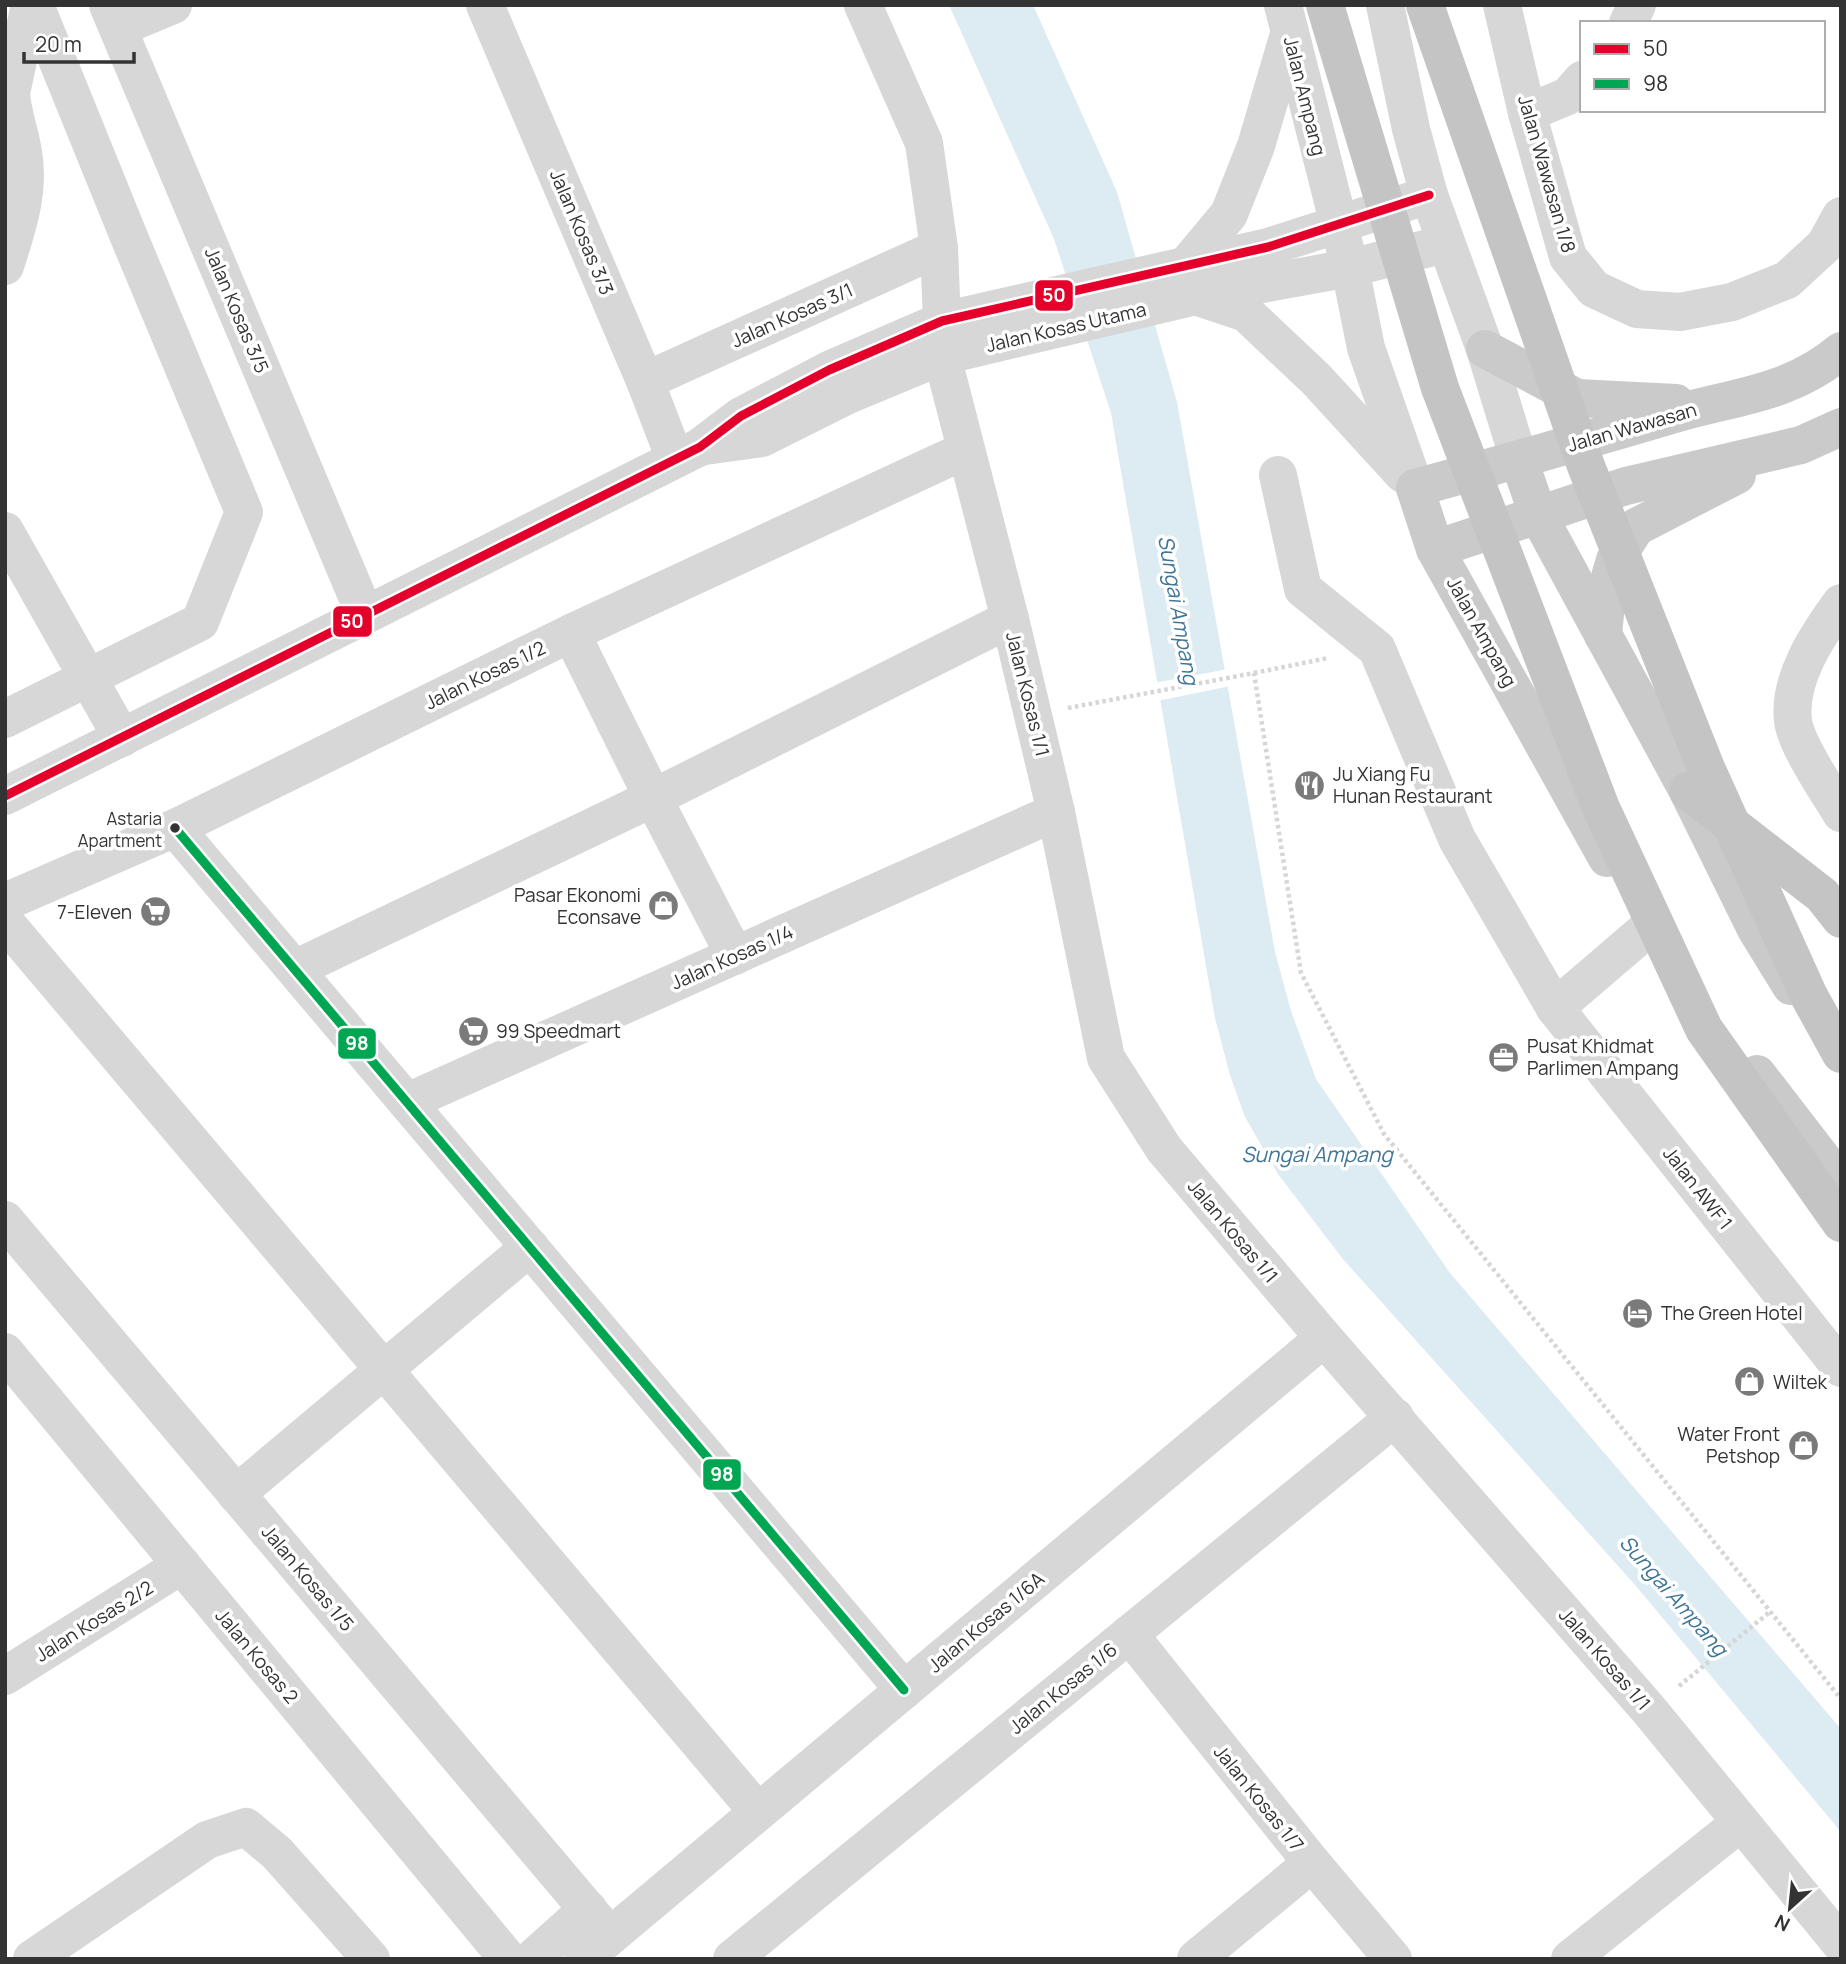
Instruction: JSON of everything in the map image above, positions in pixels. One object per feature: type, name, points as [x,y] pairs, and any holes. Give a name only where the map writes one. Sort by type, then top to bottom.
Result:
[{"type":"highway","points":[[1325,5],[1440,388],[1601,808],[1704,1029],[1841,1223]]},
{"type":"highway","points":[[1425,5],[1586,466],[1706,768],[1809,996],[1841,1054]]},
{"type":"highway","points":[[1688,790],[1822,895],[1841,919]]},
{"type":"main road","points":[[1485,349],[1577,398],[1709,404]]},
{"type":"main road","name":"Jalan Wawasan","points":[[1415,488],[1709,404],[1780,388],[1811,373],[1841,351]]},
{"type":"main road","points":[[1603,635],[1608,584],[1615,560],[1636,527],[1730,478],[1841,427]]},
{"type":"main road","points":[[1435,548],[1626,486],[1801,445]]},
{"type":"main road","points":[[1519,460],[1538,515],[1688,790],[1756,929],[1841,1067]]},
{"type":"main road","name":"Jalan Ampang","points":[[1415,488],[1435,548],[1646,930],[1841,1183]]},
{"type":"street","points":[[5,266],[24,200],[26,174],[11,93],[32,5]]},
{"type":"street","points":[[5,719],[200,622],[244,512],[32,5]]},
{"type":"street","points":[[113,17],[173,5]]},
{"type":"street","name":"Jalan Kosas 3/3","points":[[485,5],[645,381],[687,453]]},
{"type":"street","points":[[863,5],[924,143],[953,336]]},
{"type":"street","points":[[1385,5],[1411,129],[1429,195],[1485,349],[1519,460]]},
{"type":"street","name":"Jalan Wawasan 1/8","points":[[1503,5],[1527,113],[1568,257],[1594,289],[1637,309],[1680,312],[1732,302],[1787,280],[1825,245],[1841,216]]},
{"type":"street","points":[[1629,21],[1637,5]]},
{"type":"street","name":"Jalan Kosas 3/5","points":[[113,17],[365,615]]},
{"type":"street","points":[[1286,20],[1256,146],[1229,214],[1180,284],[1247,313],[1316,379],[1415,488]]},
{"type":"street","name":"Jalan Ampang","points":[[1286,20],[1350,268],[1366,348],[1415,488]]},
{"type":"street","points":[[1527,113],[1568,96],[1580,82]]},
{"type":"street","name":"Jalan Kosas Utama","points":[[1180,284],[1268,247],[1429,195]]},
{"type":"street","name":"Jalan Kosas Utama","points":[[5,796],[687,453],[741,416],[829,370],[953,336],[1180,284],[1350,268],[1445,244]]},
{"type":"street","name":"Jalan Kosas 3/1","points":[[645,381],[939,248]]},
{"type":"street","name":"Jalan Kosas 1/1","points":[[953,336],[965,450],[1010,619],[1056,812],[1106,1059],[1164,1149],[1324,1338],[1649,1710],[1841,1944]]},
{"type":"street","name":"Jalan Kosas 1/2","points":[[5,902],[175,828],[571,633],[965,450]]},
{"type":"street","points":[[1278,475],[1303,589],[1377,649]]},
{"type":"street","points":[[5,531],[122,738]]},
{"type":"street","points":[[1841,603],[1818,635],[1794,691],[1793,724],[1803,747],[1841,813]]},
{"type":"street","points":[[295,969],[653,798],[1010,619]]},
{"type":"street","points":[[571,633],[735,956]]},
{"type":"street","name":"Jalan AWF 1","points":[[1377,649],[1457,839],[1555,1008],[1841,1368]]},
{"type":"street","name":"Jalan Kosas 1/4","points":[[407,1102],[1056,812]]},
{"type":"street","points":[[175,828],[904,1690]]},
{"type":"street","points":[[5,922],[758,1812]]},
{"type":"street","points":[[1555,1008],[1646,930]]},
{"type":"street","name":"Jalan Kosas 1/5","points":[[5,1220],[236,1494],[594,1935]]},
{"type":"street","points":[[236,1494],[530,1247]]},
{"type":"street","name":"Jalan Kosas 1/6A","points":[[533,1959],[594,1935],[758,1812],[1324,1338]]},
{"type":"street","name":"Jalan Kosas 2","points":[[5,1352],[508,1959]]},
{"type":"street","name":"Jalan Kosas 1/6","points":[[732,1959],[1395,1417]]},
{"type":"street","name":"Jalan Kosas 2/2","points":[[5,1676],[182,1565]]},
{"type":"street","name":"Jalan Kosas 1/7","points":[[1129,1634],[1312,1863],[1393,1959]]},
{"type":"street","points":[[1570,1959],[1740,1823]]},
{"type":"street","points":[[32,1959],[207,1840],[246,1827],[277,1853],[371,1959]]},
{"type":"street","points":[[1196,1959],[1312,1863]]},
{"type":"path","points":[[1033,715],[1377,649]]},
{"type":"path","points":[[1254,673],[1301,973],[1384,1134],[1841,1699]]},
{"type":"path","points":[[1690,1676],[1770,1611]]},
{"type":"water","name":"Sungai Ampang","points":[[949,5],[1033,5],[1117,192],[1177,402],[1275,952],[1291,1011],[1316,1079],[1450,1273],[1841,1729],[1841,1832],[1636,1586],[1342,1258],[1278,1174],[1245,1117],[1230,1075],[1215,1018],[1111,413],[1054,239]]},
{"type":"pier","points":[[1228,669],[1231,686],[1157,701],[1154,683]]},
{"type":"transit line","name":"50","points":[[5,796],[700,447],[741,416],[829,370],[942,321],[1268,247],[1429,195]]},
{"type":"transit line","name":"98","points":[[175,828],[904,1690]]},
{"type":"place","name":"Ju Xiang Fu Hunan Restaurant","points":[[1310,785]]},
{"type":"place","name":"Astaria Apartment","points":[[175,828]]},
{"type":"place","name":"Pasar Ekonomi Econsave","points":[[664,906]]},
{"type":"place","name":"7-Eleven","points":[[155,912]]},
{"type":"place","name":"99 Speedmart","points":[[473,1031]]},
{"type":"place","name":"Pusat Khidmat Parlimen Ampang","points":[[1504,1057]]},
{"type":"place","name":"The Green Hotel","points":[[1638,1313]]},
{"type":"place","name":"Wiltek","points":[[1750,1382]]},
{"type":"place","name":"Water Front Petshop","points":[[1803,1445]]}]
